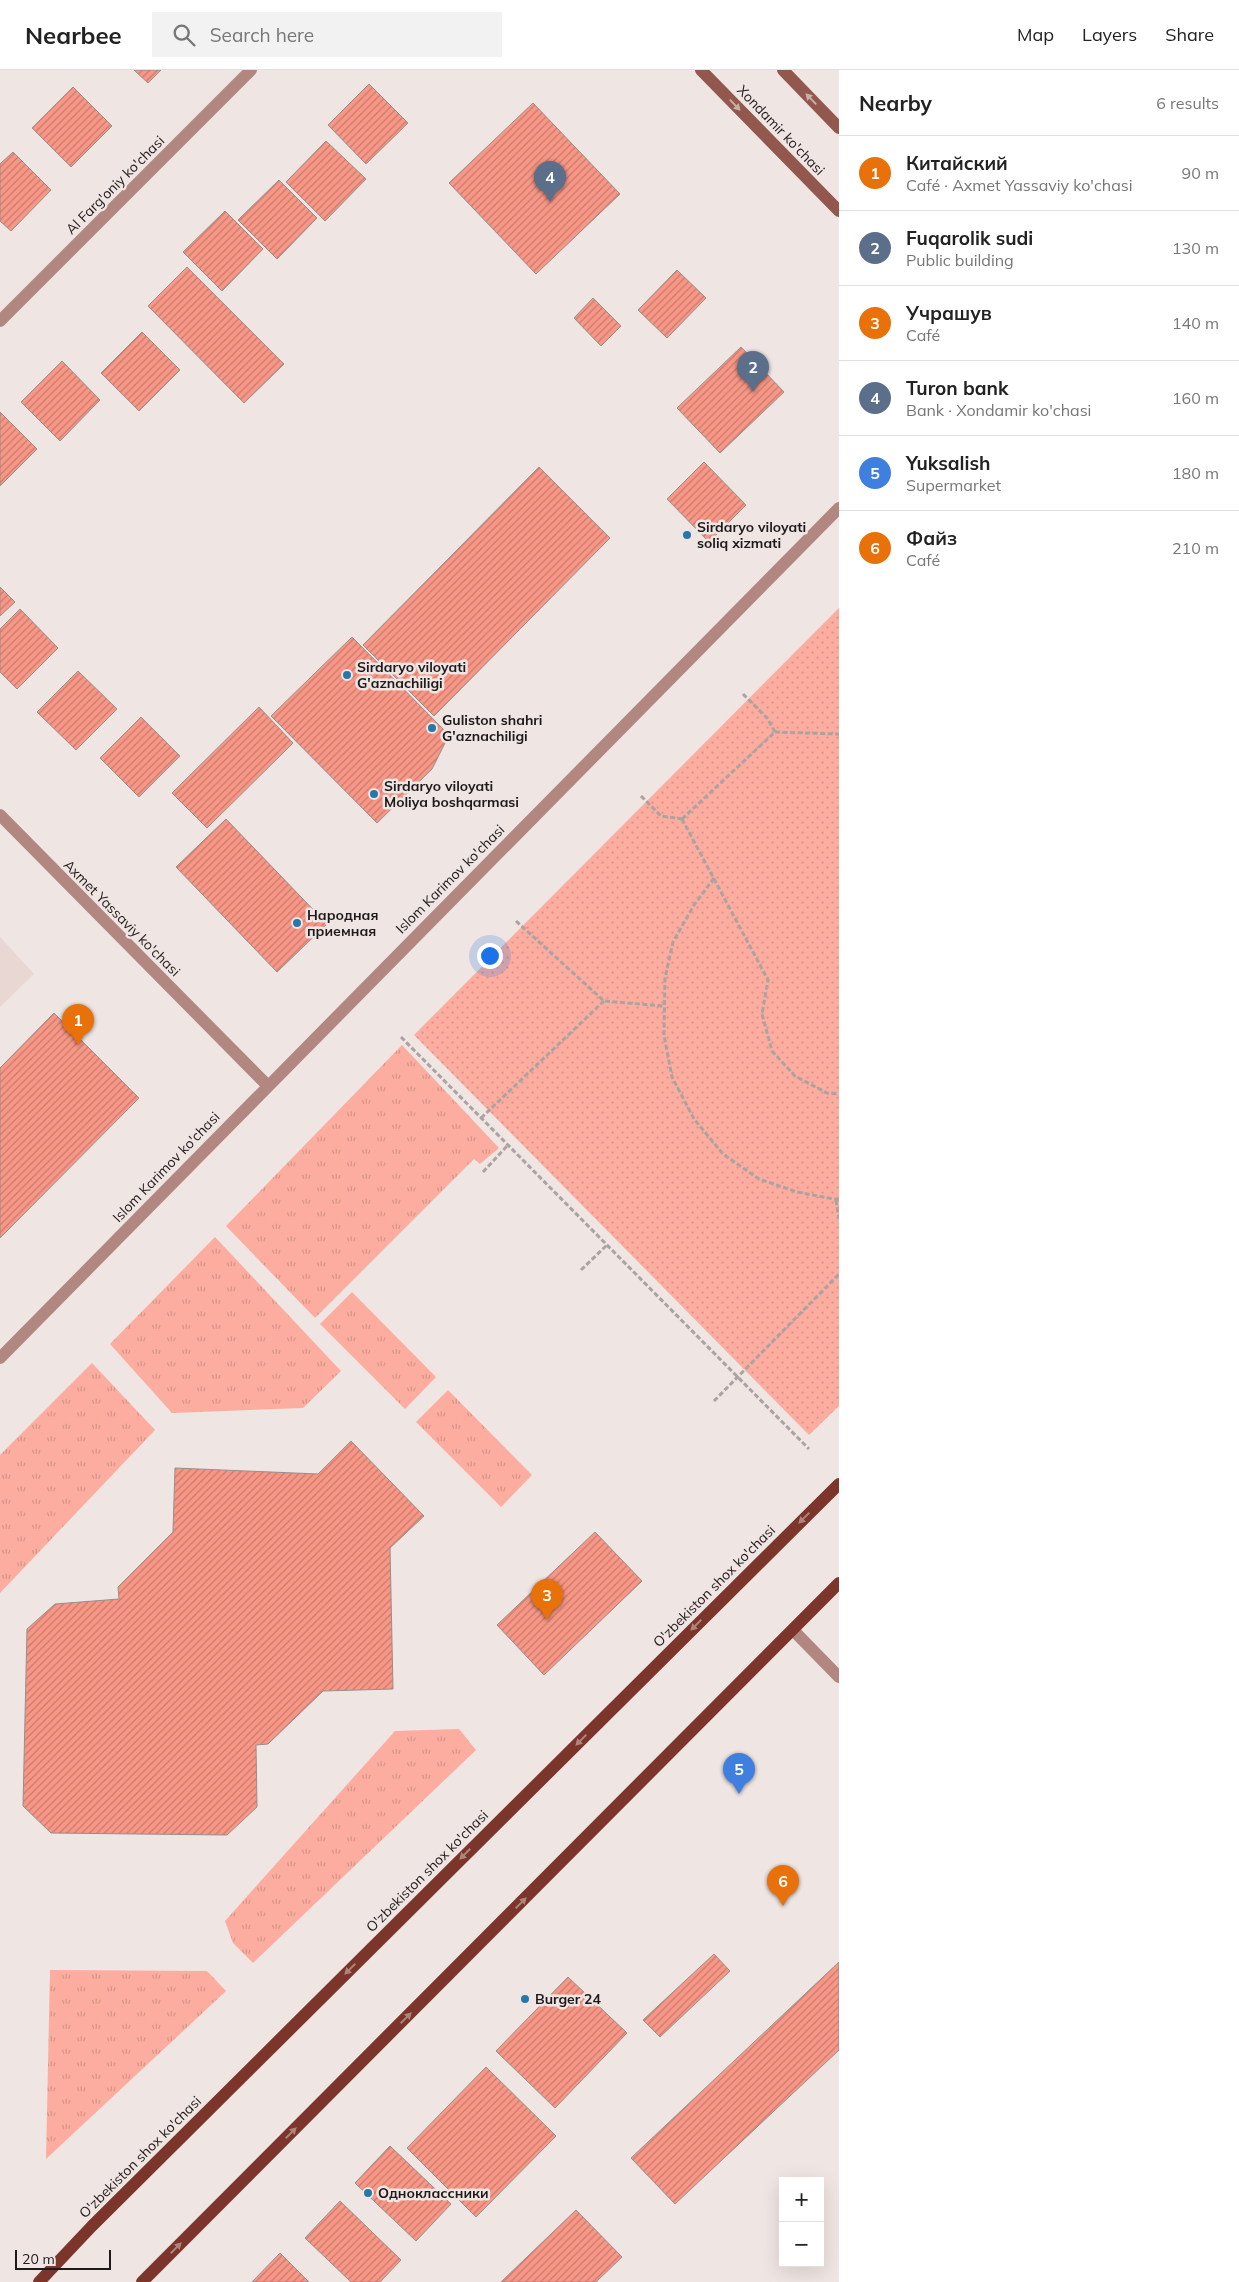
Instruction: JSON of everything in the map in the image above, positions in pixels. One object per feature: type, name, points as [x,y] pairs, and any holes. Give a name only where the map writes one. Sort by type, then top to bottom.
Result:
[{"type":"main road","name":"Xondamir ko'chasi","points":[[701,70],[839,211]]},
{"type":"main road","points":[[783,70],[839,128]]},
{"type":"main road","name":"O'zbekiston shox ko'chasi","points":[[39,2282],[92,2226],[839,1484]]},
{"type":"main road","points":[[142,2282],[839,1583]]},
{"type":"street","name":"Al Farg'oniy ko'chasi","points":[[0,321],[252,70]]},
{"type":"street","name":"Islom Karimov ko'chasi","points":[[0,1358],[267,1085],[839,508]]},
{"type":"street","name":"Axmet Yassaviy ko'chasi","points":[[0,815],[267,1085]]},
{"type":"street","points":[[793,1630],[839,1677]]},
{"type":"path","points":[[743,694],[767,718],[775,732]]},
{"type":"path","points":[[682,819],[775,732],[839,734]]},
{"type":"path","points":[[641,796],[661,816],[682,819]]},
{"type":"path","points":[[682,819],[768,980],[762,1014],[772,1050],[795,1076],[827,1093],[839,1094]]},
{"type":"path","points":[[714,878],[694,905],[673,942],[665,978],[663,1006],[664,1035],[672,1077],[694,1119],[723,1154],[759,1179],[797,1192],[838,1200],[839,1219]]},
{"type":"path","points":[[516,921],[604,1001],[663,1006]]},
{"type":"path","points":[[481,1118],[604,1001]]},
{"type":"path","points":[[401,1037],[809,1449]]},
{"type":"path","points":[[483,1172],[508,1145]]},
{"type":"path","points":[[581,1270],[607,1245]]},
{"type":"path","points":[[714,1401],[839,1274]]},
{"type":"shaded area","points":[[0,937],[34,974],[0,1007]]},
{"type":"green space","points":[[839,608],[839,1406],[809,1435],[414,1035]]},
{"type":"green space","points":[[402,1045],[499,1148],[480,1164],[474,1159],[315,1318],[226,1226]]},
{"type":"green space","points":[[215,1237],[341,1371],[303,1408],[172,1413],[110,1344]]},
{"type":"green space","points":[[352,1292],[436,1377],[405,1409],[320,1324]]},
{"type":"green space","points":[[92,1363],[155,1430],[0,1593],[0,1455]]},
{"type":"green space","points":[[448,1390],[532,1475],[501,1507],[416,1422]]},
{"type":"green space","points":[[459,1729],[476,1750],[253,1963],[233,1943],[225,1921],[395,1731]]},
{"type":"green space","points":[[50,1970],[207,1971],[226,1991],[46,2159]]},
{"type":"building","points":[[134,70],[161,70],[148,83]]},
{"type":"building","points":[[369,84],[408,123],[366,164],[328,125]]},
{"type":"building","points":[[73,87],[112,126],[71,167],[32,128]]},
{"type":"building","points":[[533,103],[620,194],[536,274],[449,183]]},
{"type":"building","points":[[326,141],[366,179],[325,221],[286,182]]},
{"type":"building","points":[[13,152],[51,190],[11,231],[0,221],[0,164]]},
{"type":"building","points":[[279,180],[317,218],[277,259],[238,220]]},
{"type":"building","points":[[225,211],[263,249],[222,291],[183,252]]},
{"type":"building","points":[[187,267],[284,364],[244,403],[148,306]]},
{"type":"building","points":[[677,270],[706,298],[667,338],[638,310]]},
{"type":"building","points":[[593,298],[621,326],[601,346],[574,318]]},
{"type":"building","points":[[142,332],[180,370],[139,411],[101,373]]},
{"type":"building","points":[[741,347],[784,392],[720,453],[677,408]]},
{"type":"building","points":[[62,361],[100,400],[60,441],[21,402]]},
{"type":"building","points":[[0,412],[37,449],[0,486]]},
{"type":"building","points":[[704,462],[746,505],[709,542],[667,499]]},
{"type":"building","points":[[539,467],[610,538],[434,716],[363,645]]},
{"type":"building","points":[[0,587],[15,602],[0,616]]},
{"type":"building","points":[[20,609],[58,648],[17,689],[0,672],[0,629]]},
{"type":"building","points":[[352,637],[449,735],[432,769],[377,823],[271,716]]},
{"type":"building","points":[[78,671],[117,709],[76,750],[37,712]]},
{"type":"building","points":[[259,707],[293,743],[207,828],[172,793]]},
{"type":"building","points":[[141,717],[180,756],[139,797],[100,758]]},
{"type":"building","points":[[226,819],[327,924],[277,972],[176,867]]},
{"type":"building","points":[[54,1013],[139,1098],[0,1238],[0,1068]]},
{"type":"building","points":[[351,1441],[424,1516],[390,1548],[393,1689],[323,1691],[268,1744],[256,1745],[257,1807],[227,1835],[51,1833],[23,1806],[27,1629],[55,1604],[119,1599],[118,1587],[173,1532],[175,1468],[318,1474]]},
{"type":"building","points":[[595,1532],[642,1581],[544,1675],[497,1625]]},
{"type":"building","points":[[714,1954],[730,1971],[660,2037],[643,2020]]},
{"type":"building","points":[[839,1962],[839,2050],[675,2204],[631,2158]]},
{"type":"building","points":[[568,1977],[627,2033],[555,2108],[496,2051]]},
{"type":"building","points":[[486,2067],[556,2136],[476,2217],[407,2148]]},
{"type":"building","points":[[390,2146],[451,2204],[416,2241],[355,2183]]},
{"type":"building","points":[[340,2201],[401,2260],[380,2282],[351,2282],[305,2238]]},
{"type":"building","points":[[576,2210],[622,2257],[596,2282],[501,2282]]},
{"type":"building","points":[[280,2253],[309,2282],[252,2282]]},
{"type":"place","name":"Turon bank","points":[[550,202]]},
{"type":"place","name":"Fuqarolik sudi","points":[[753,392]]},
{"type":"place","name":"Sirdaryo viloyati soliq xizmati","points":[[687,535]]},
{"type":"place","name":"Sirdaryo viloyati G'aznachiligi","points":[[347,675]]},
{"type":"place","name":"Guliston shahri G'aznachiligi","points":[[432,728]]},
{"type":"place","name":"Sirdaryo viloyati Moliya boshqarmasi","points":[[374,794]]},
{"type":"place","name":"Народная приемная","points":[[297,923]]},
{"type":"place","name":"Китайский","points":[[78,1045]]},
{"type":"place","name":"Учрашув","points":[[547,1620]]},
{"type":"place","name":"Yuksalish","points":[[739,1794]]},
{"type":"place","name":"Файз","points":[[783,1906]]},
{"type":"place","name":"Burger 24","points":[[525,1999]]},
{"type":"place","name":"Одноклассники","points":[[368,2193]]}]
